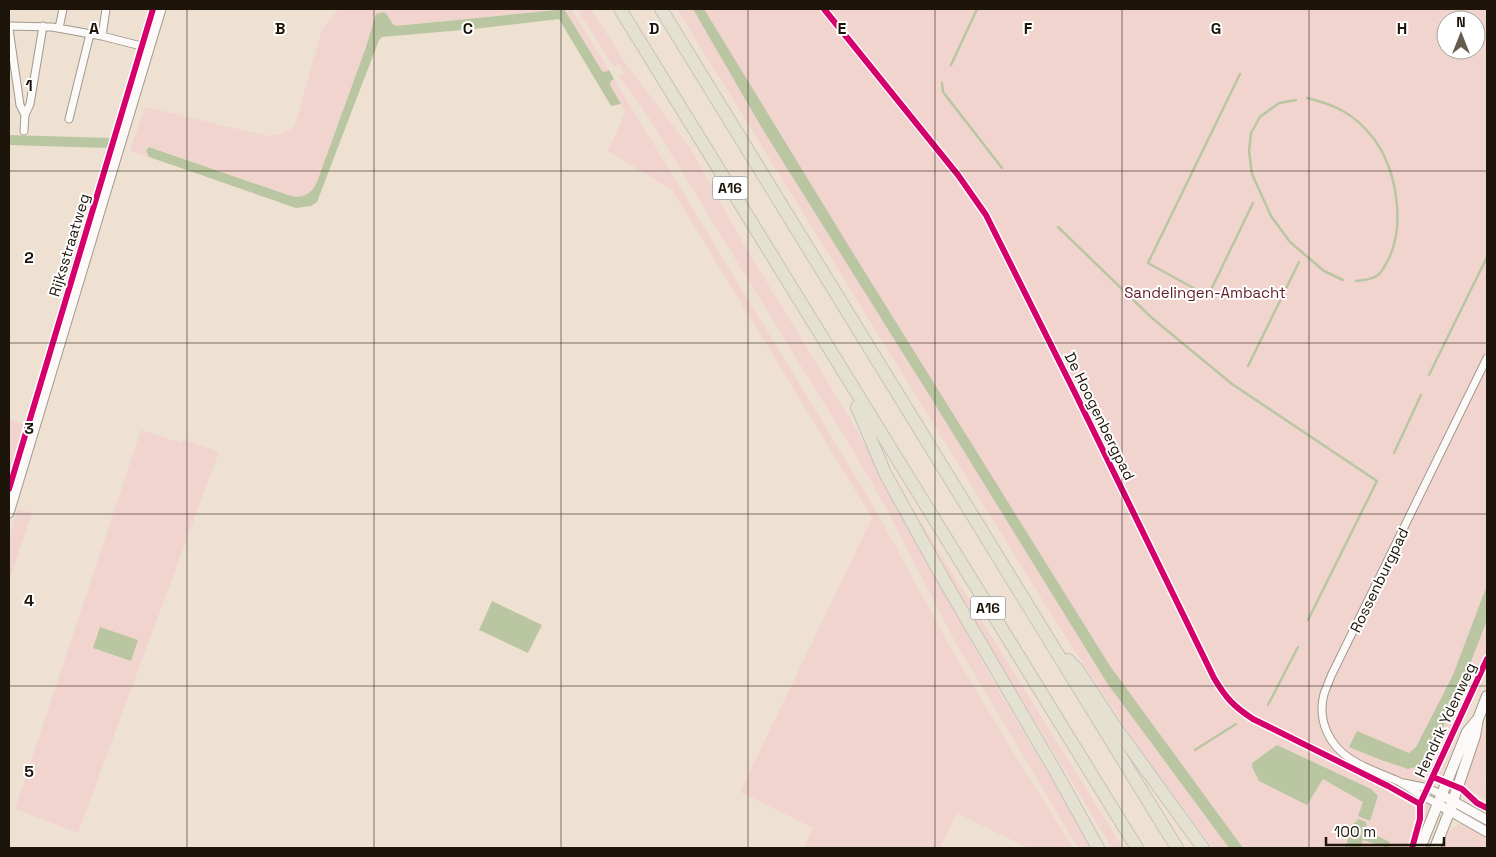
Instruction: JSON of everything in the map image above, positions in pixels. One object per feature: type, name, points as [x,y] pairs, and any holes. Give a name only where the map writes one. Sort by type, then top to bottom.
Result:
[{"type":"highway","name":"A16","points":[[620,9],[1137,848]]},
{"type":"highway","name":"A16","points":[[661,9],[1177,848]]},
{"type":"highway","name":"A16","points":[[840,368],[885,472],[1098,848]]},
{"type":"highway","name":"A16","points":[[1053,647],[1077,669],[1116,728],[1203,848]]},
{"type":"highway","name":"A16","points":[[1057,774],[1106,848]]},
{"type":"main road","name":"Hendrik Ydenweg","points":[[1435,848],[1475,736],[1478,719],[1487,696]]},
{"type":"main road","name":"Hendrik Ydenweg","points":[[1420,848],[1467,732],[1478,719]]},
{"type":"street","points":[[59,28],[63,9]]},
{"type":"street","points":[[102,36],[106,9]]},
{"type":"street","name":"Rijksstraatweg","points":[[9,513],[161,9]]},
{"type":"street","points":[[24,114],[30,104],[43,26]]},
{"type":"street","points":[[24,131],[24,114],[20,105],[9,28],[43,26],[59,28],[102,36],[149,48]]},
{"type":"street","points":[[70,120],[90,34]]},
{"type":"street","name":"Rossenburgpad","points":[[1440,799],[1428,788],[1401,783],[1353,761],[1335,746],[1324,726],[1322,712],[1324,694],[1331,676],[1487,358]]},
{"type":"street","points":[[1388,786],[1391,778]]},
{"type":"street","points":[[1440,799],[1487,832]]},
{"type":"street","points":[[1451,806],[1487,820]]},
{"type":"green space","points":[[339,9],[558,10],[395,26],[389,16],[372,27],[317,182],[310,192],[303,196],[291,196],[157,149],[149,147],[146,150],[149,157],[130,151],[145,107],[268,136],[289,130],[295,125],[322,29]]},
{"type":"green space","points":[[564,9],[571,9],[609,70],[602,72]]},
{"type":"green space","points":[[577,9],[591,9],[626,64],[690,148],[742,241],[858,432],[991,678],[1072,813],[1090,848],[1078,848],[953,638],[886,508],[858,459],[649,118],[619,76],[624,73],[619,64],[614,67]]},
{"type":"green space","name":"Sandelingen-Ambacht","points":[[677,9],[1487,9],[1487,598],[1443,727],[1464,680],[1487,620],[1487,671],[1441,776],[1431,786],[1420,783],[1416,795],[1427,801],[1432,809],[1416,848],[1234,848],[1112,673],[721,56],[763,130],[1107,683],[1229,848],[1213,848],[1141,751],[1059,627]]},
{"type":"green space","points":[[614,79],[869,498],[948,643],[1073,848],[1028,848],[957,813],[940,848],[804,848],[813,828],[740,792],[872,518],[672,190],[608,151],[625,112],[610,84]]},
{"type":"green space","points":[[9,419],[24,424],[10,470],[9,469]]},
{"type":"green space","points":[[141,430],[181,443],[183,439],[219,452],[78,833],[15,809]]},
{"type":"green space","points":[[904,495],[1123,848],[1112,848],[934,554]]},
{"type":"green space","points":[[18,509],[32,513],[9,582],[9,538]]},
{"type":"green space","points":[[1487,721],[1487,770],[1484,781],[1487,784],[1487,801],[1463,785]]},
{"type":"green space","points":[[1460,824],[1471,825],[1487,835],[1487,848],[1441,848],[1448,833]]},
{"type":"shaded area","points":[[564,9],[602,71],[609,70],[614,79],[610,85],[621,104],[611,106],[559,19],[382,37],[379,40],[317,202],[311,206],[296,208],[149,157],[146,150],[149,147],[291,196],[303,196],[313,189],[317,182],[376,14],[384,12],[395,26]]},
{"type":"shaded area","points":[[693,9],[704,9],[853,253],[1110,666],[1243,848],[1229,848],[1107,683],[763,130]]},
{"type":"shaded area","points":[[9,135],[111,138],[108,148],[9,145]]},
{"type":"shaded area","points":[[1487,585],[1487,620],[1464,680],[1443,727],[1420,766],[1408,769],[1349,747],[1357,731],[1409,753],[1416,747],[1453,675]]},
{"type":"shaded area","points":[[492,601],[542,625],[528,653],[479,630]]},
{"type":"shaded area","points":[[100,627],[138,640],[131,661],[93,648]]},
{"type":"shaded area","points":[[1277,745],[1371,789],[1378,796],[1370,821],[1358,816],[1363,802],[1323,779],[1307,805],[1259,781],[1252,763]]},
{"type":"shaded area","points":[[1359,819],[1366,822],[1367,831],[1390,842],[1388,848],[1363,840],[1360,848],[1345,848],[1353,824]]},
{"type":"waterway","points":[[951,65],[977,9]]},
{"type":"waterway","points":[[1240,74],[1148,263],[1208,296],[1253,203]]},
{"type":"waterway","points":[[942,83],[943,92],[1002,168]]},
{"type":"waterway","points":[[1307,98],[1336,107],[1360,123],[1382,151],[1393,180],[1396,196],[1397,227],[1395,242],[1390,256],[1376,277],[1356,281]]},
{"type":"waterway","points":[[1296,100],[1279,103],[1260,117],[1251,133],[1249,151],[1252,174],[1271,216],[1290,242],[1324,271],[1343,280]]},
{"type":"waterway","points":[[1058,227],[1152,318],[1232,384],[1377,481],[1308,620]]},
{"type":"waterway","points":[[1429,375],[1487,257]]},
{"type":"waterway","points":[[1248,366],[1299,262]]},
{"type":"waterway","points":[[1394,453],[1421,395]]},
{"type":"waterway","points":[[1268,705],[1298,647]]},
{"type":"waterway","points":[[1195,750],[1236,724]]},
{"type":"cycle path","points":[[9,489],[153,9]]},
{"type":"cycle path","name":"De Hoogenbergpad","points":[[824,9],[958,175],[986,215],[1222,691],[1235,706],[1253,719],[1388,786],[1420,804]]},
{"type":"cycle path","points":[[1412,848],[1420,819],[1420,804],[1487,659]]},
{"type":"cycle path","points":[[1433,777],[1462,789],[1477,803],[1487,808]]}]
